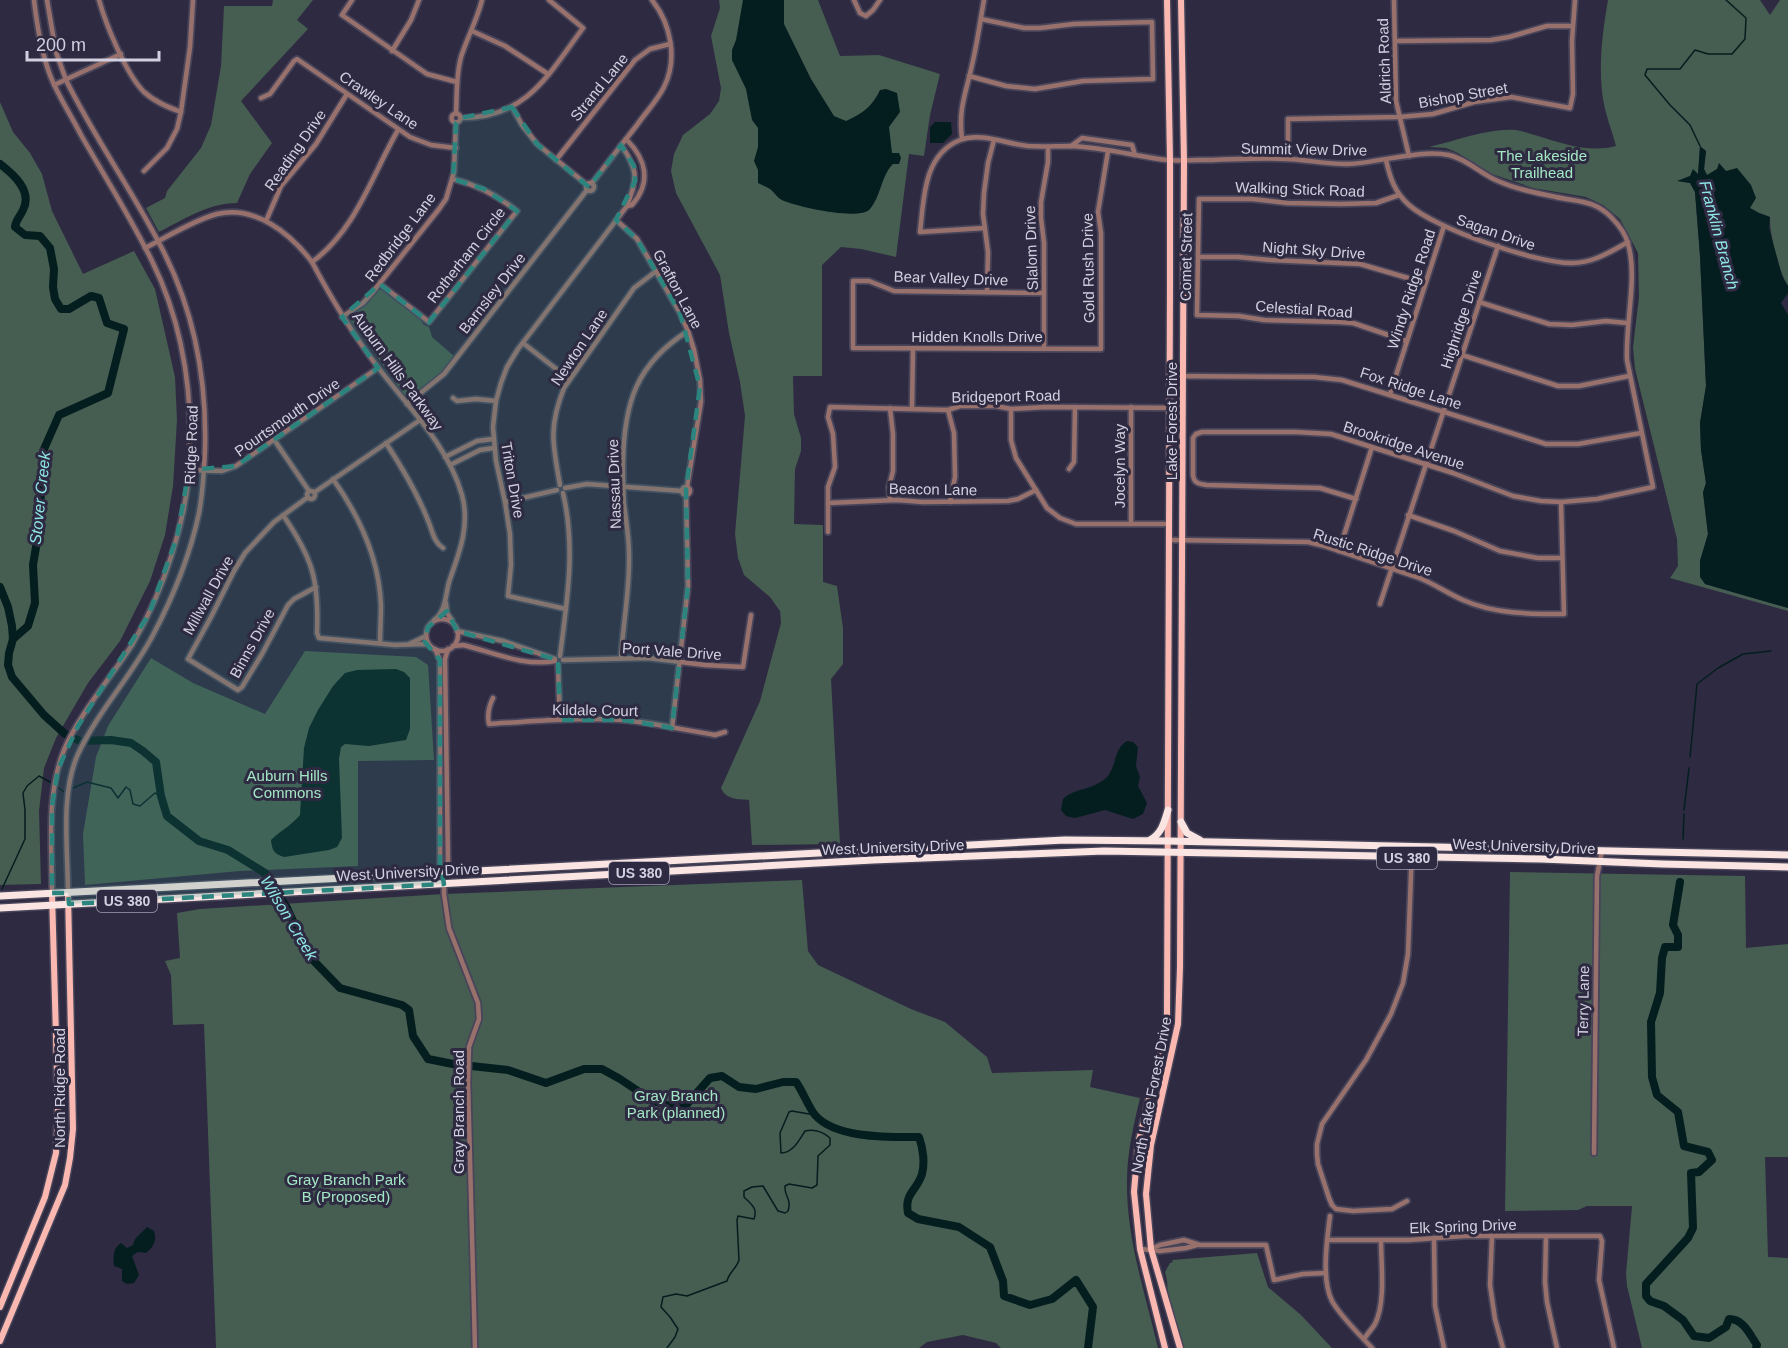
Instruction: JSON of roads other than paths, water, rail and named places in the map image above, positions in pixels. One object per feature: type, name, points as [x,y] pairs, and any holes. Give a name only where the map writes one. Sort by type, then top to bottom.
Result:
[{"type":"highway","points":[[1149,840],[1157,836],[1162,829],[1168,810]]},
{"type":"highway","points":[[1181,822],[1188,835],[1205,842]]},
{"type":"highway","name":"West University Drive","points":[[0,896],[1065,840],[1788,855]]},
{"type":"highway","points":[[1287,844],[1287,854]]},
{"type":"highway","points":[[786,866],[796,861],[868,857],[874,850]]},
{"type":"highway","name":"West University Drive","points":[[0,908],[1073,852],[1540,859],[1788,867]]},
{"type":"highway","points":[[444,873],[444,884]]},
{"type":"main road","name":"Lake Forest Drive","points":[[1167,0],[1170,160],[1167,841]]},
{"type":"main road","name":"Lake Forest Drive","points":[[1181,0],[1184,160],[1181,841]]},
{"type":"main road","name":"North Lake Forest Drive","points":[[1165,1348],[1140,1249],[1134,1192],[1138,1144],[1167,1015],[1167,841]]},
{"type":"main road","name":"North Lake Forest Drive","points":[[1180,1348],[1151,1249],[1146,1194],[1150,1144],[1178,1024],[1181,841]]},
{"type":"main road","name":"North Ridge Road","points":[[0,1341],[57,1208],[65,1185],[71,1155],[73,1129],[68,892]]},
{"type":"main road","name":"North Ridge Road","points":[[0,1307],[45,1197],[56,1153],[58,1109],[52,893]]},
{"type":"main road","points":[[1167,967],[1180,967]]},
{"type":"main road","points":[[56,1022],[71,1022]]},
{"type":"main road","points":[[1156,1069],[1168,1072]]},
{"type":"main road","points":[[56,1153],[71,1155]]},
{"type":"street","name":"Ridge Road","points":[[34,0],[39,38],[54,85],[145,248],[169,303],[188,389],[190,423],[189,470],[184,510],[159,590],[132,643],[65,749],[56,780],[52,806],[52,893]]},
{"type":"street","name":"Ridge Road","points":[[47,0],[54,44],[66,80],[159,242],[182,292],[198,351],[205,400],[204,471],[199,513],[178,583],[148,644],[95,723],[78,756],[69,786],[68,892]]},
{"type":"street","points":[[99,0],[108,26],[134,79],[147,94],[162,104],[182,112]]},
{"type":"street","points":[[144,171],[162,154],[171,141],[182,112],[193,0]]},
{"type":"street","points":[[351,0],[342,15],[427,74],[457,82]]},
{"type":"street","points":[[392,51],[411,20],[419,0]]},
{"type":"street","name":"Redbridge Lane","points":[[342,316],[363,303],[380,284],[446,198],[453,179],[456,148],[456,123],[452,118],[456,113],[457,82],[462,55],[482,0]]},
{"type":"street","points":[[456,123],[461,118],[486,116],[512,107],[525,99],[548,74],[583,28],[549,0]]},
{"type":"street","name":"Barnsley Drive","points":[[407,404],[444,374],[626,139],[665,85],[670,66],[670,44],[663,17],[652,0]]},
{"type":"street","points":[[854,0],[860,13],[866,15],[880,0]]},
{"type":"street","points":[[984,0],[960,109],[962,139],[949,145],[932,165],[927,178],[920,232],[985,228]]},
{"type":"street","name":"Aldrich Road","points":[[1394,0],[1396,101],[1409,156]]},
{"type":"street","points":[[1395,41],[1491,40],[1546,26],[1572,26],[1575,0]]},
{"type":"street","points":[[969,76],[1006,86],[1035,89],[1083,81],[1153,79],[1152,22],[1024,28],[981,19]]},
{"type":"street","name":"Bishop Street","points":[[1288,159],[1288,119],[1399,117],[1433,114],[1474,102],[1511,97],[1570,108],[1573,94],[1572,26]]},
{"type":"street","points":[[472,31],[505,46],[548,74]]},
{"type":"street","name":"Strand Lane","points":[[556,160],[635,60],[650,49],[670,44]]},
{"type":"street","points":[[54,85],[121,54]]},
{"type":"street","name":"Crawley Lane","points":[[261,98],[270,94],[297,59],[410,137],[423,143],[456,148]]},
{"type":"street","name":"Reading Drive","points":[[266,221],[281,186],[316,144],[347,94]]},
{"type":"street","points":[[512,107],[534,141],[588,186]]},
{"type":"street","points":[[456,113],[461,118]]},
{"type":"street","points":[[312,262],[328,248],[360,205],[398,130]]},
{"type":"street","name":"Summit View Drive","points":[[962,139],[980,138],[1011,144],[1048,147],[1071,146],[1170,160],[1288,159],[1348,164],[1430,154],[1449,155],[1511,186],[1551,196],[1580,200],[1596,206],[1611,217],[1628,242],[1632,278],[1626,343],[1629,376],[1653,487]]},
{"type":"street","name":"Summit View Drive","points":[[1071,146],[1082,138],[1132,145],[1135,155]]},
{"type":"street","points":[[621,145],[634,166],[635,182],[644,183],[641,159],[626,139]]},
{"type":"street","points":[[987,292],[988,252],[983,214],[988,163],[994,140]]},
{"type":"street","name":"Slalom Drive","points":[[1044,349],[1044,243],[1041,202],[1048,162],[1048,147]]},
{"type":"street","name":"Gold Rush Drive","points":[[1101,350],[1101,233],[1098,212],[1108,151]]},
{"type":"street","name":"Sagan Drive","points":[[1386,160],[1390,178],[1399,195],[1416,211],[1444,226],[1498,246],[1546,261],[1573,263],[1587,262],[1628,242]]},
{"type":"street","name":"Rotherham Circle","points":[[380,284],[429,322],[517,211],[484,189],[453,179]]},
{"type":"street","name":"Triton Drive","points":[[566,609],[508,596],[510,534],[494,448],[493,419],[507,367],[627,206],[635,182]]},
{"type":"street","name":"Triton Drive","points":[[627,206],[632,205],[637,199],[644,183]]},
{"type":"street","name":"Walking Stick Road","points":[[1199,199],[1252,199],[1287,203],[1341,204],[1376,203],[1399,195]]},
{"type":"street","name":"Comet Street","points":[[1197,315],[1199,199]]},
{"type":"street","name":"Auburn Hills Parkway","points":[[145,248],[209,217],[222,213],[241,214],[266,221],[296,243],[312,262],[342,316],[378,368],[420,420],[450,465],[462,497],[465,527],[461,548],[447,586],[447,613],[453,623]]},
{"type":"street","name":"Grafton Lane","points":[[616,220],[633,234],[680,313],[688,331],[698,370],[701,402],[685,491],[688,576],[672,728]]},
{"type":"street","name":"Windy Ridge Road","points":[[1389,394],[1444,226]]},
{"type":"street","name":"Highridge Drive","points":[[1380,604],[1498,246]]},
{"type":"street","name":"Night Sky Drive","points":[[1198,257],[1360,264],[1425,283]]},
{"type":"street","name":"Newton Lane","points":[[560,720],[558,660],[570,576],[570,542],[568,518],[553,445],[552,429],[557,405],[569,379],[634,288],[655,272]]},
{"type":"street","name":"Bear Valley Drive","points":[[853,348],[853,281],[869,281],[894,291],[1044,293]]},
{"type":"street","points":[[1479,302],[1560,326],[1606,321],[1628,323]]},
{"type":"street","name":"Celestial Road","points":[[1197,315],[1346,322],[1381,331],[1406,341]]},
{"type":"street","name":"Nassau Drive","points":[[621,658],[629,562],[623,486],[625,425],[633,395],[644,374],[670,344],[688,331]]},
{"type":"street","points":[[523,343],[569,379]]},
{"type":"street","name":"Hidden Knolls Drive","points":[[853,348],[1101,350]]},
{"type":"street","points":[[912,409],[913,348]]},
{"type":"street","points":[[1462,356],[1558,386],[1579,386],[1629,376]]},
{"type":"street","name":"Pourtsmouth Drive","points":[[189,470],[232,469],[378,368]]},
{"type":"street","name":"Fox Ridge Lane","points":[[1169,376],[1342,380],[1546,444],[1578,444],[1641,433]]},
{"type":"street","points":[[453,398],[496,401]]},
{"type":"street","name":"Bridgeport Road","points":[[828,503],[828,487],[835,467],[833,434],[828,417],[830,407],[948,410],[960,406],[996,406],[1011,409],[1182,408]]},
{"type":"street","points":[[1070,469],[1074,462],[1075,407]]},
{"type":"street","name":"Jocelyn Way","points":[[1131,407],[1131,525]]},
{"type":"street","points":[[890,408],[893,471],[889,487],[890,500]]},
{"type":"street","points":[[1011,409],[1011,440],[1016,458],[1047,508],[1060,518],[1076,524],[1169,524]]},
{"type":"street","points":[[948,410],[954,433],[955,477],[950,502]]},
{"type":"street","name":"Millwall Drive","points":[[238,690],[188,659],[188,656],[212,617],[239,562],[259,536],[310,493],[420,420]]},
{"type":"street","name":"Brookridge Avenue","points":[[1356,499],[1320,488],[1198,484],[1193,476],[1194,436],[1202,432],[1322,432],[1426,464],[1513,496],[1561,502],[1597,499],[1653,487]]},
{"type":"street","points":[[445,457],[477,441],[493,439]]},
{"type":"street","points":[[274,441],[310,493]]},
{"type":"street","points":[[386,443],[415,490],[435,541],[442,548]]},
{"type":"street","points":[[470,444],[474,452]]},
{"type":"street","points":[[1339,551],[1372,447]]},
{"type":"street","points":[[450,465],[474,452],[494,448]]},
{"type":"street","points":[[333,479],[358,519],[374,558],[381,604],[380,643]]},
{"type":"street","points":[[505,502],[587,484],[685,491]]},
{"type":"street","name":"Beacon Lane","points":[[828,503],[890,500],[1008,501],[1036,490]]},
{"type":"street","points":[[1408,515],[1454,531],[1500,551],[1538,558],[1562,558],[1561,502]]},
{"type":"street","points":[[828,503],[828,532]]},
{"type":"street","points":[[283,515],[307,555],[318,599],[317,633],[319,638],[430,646],[435,649],[448,650]]},
{"type":"street","name":"Rustic Ridge Drive","points":[[1169,540],[1308,542],[1392,568],[1429,582],[1463,600],[1480,606],[1514,612],[1564,614],[1562,558]]},
{"type":"street","name":"Binns Drive","points":[[238,690],[262,654],[288,605],[294,599],[316,587]]},
{"type":"street","name":"Auburn Hills Parkway","points":[[434,621],[441,614],[446,597]]},
{"type":"street","name":"Port Vale Drive","points":[[453,646],[463,645],[510,658],[548,663],[558,660],[648,658],[743,667],[751,615]]},
{"type":"street","points":[[430,646],[426,636],[428,627],[434,621],[446,619],[453,623],[458,637],[448,650],[445,659],[448,863],[444,873]]},
{"type":"street","name":"Port Vale Drive","points":[[457,631],[488,637],[558,660]]},
{"type":"street","points":[[406,645],[426,636]]},
{"type":"street","points":[[510,658],[513,645]]},
{"type":"street","points":[[435,649],[440,660],[440,863],[444,873]]},
{"type":"street","name":"Kildale Court","points":[[493,698],[488,711],[489,724],[560,720],[623,720],[715,735],[725,732]]},
{"type":"street","points":[[1407,1202],[1392,1209],[1353,1211],[1336,1209],[1332,1205],[1318,1164],[1317,1144],[1322,1124],[1366,1060],[1399,995],[1407,965],[1412,847]]},
{"type":"street","name":"Terry Lane","points":[[1594,1153],[1597,876],[1602,851]]},
{"type":"street","name":"Gray Branch Road","points":[[444,884],[444,902],[449,928],[478,1003],[479,1019],[469,1047],[468,1083],[475,1348]]},
{"type":"street","points":[[1330,1216],[1326,1273],[1329,1292],[1333,1302],[1372,1348]]},
{"type":"street","name":"Elk Spring Drive","points":[[1327,1240],[1409,1240],[1464,1236],[1600,1236],[1602,1241],[1599,1280],[1614,1348]]},
{"type":"street","points":[[1492,1236],[1490,1285],[1495,1319],[1503,1348]]},
{"type":"street","points":[[1546,1236],[1545,1282],[1557,1348]]},
{"type":"street","points":[[1434,1238],[1435,1306],[1444,1348]]},
{"type":"street","points":[[1364,1339],[1375,1325],[1380,1311],[1381,1240]]},
{"type":"street","points":[[1140,1249],[1160,1251],[1200,1245],[1266,1245],[1274,1280],[1303,1274],[1326,1273]]},
{"type":"water","points":[[743,0],[784,0],[784,24],[811,79],[834,116],[846,121],[866,109],[880,90],[886,89],[897,93],[900,112],[889,127],[892,153],[899,153],[901,158],[899,164],[893,164],[889,169],[870,209],[854,214],[829,212],[802,206],[782,200],[770,189],[758,183],[758,170],[754,161],[758,147],[758,128],[752,120],[746,89],[732,60],[732,50]]},
{"type":"water","points":[[935,122],[951,122],[952,134],[943,143],[930,143],[930,127]]},
{"type":"water","points":[[1700,146],[1706,151],[1704,169],[1707,175],[1717,169],[1719,163],[1726,171],[1737,168],[1751,185],[1756,198],[1750,208],[1770,217],[1769,228],[1782,276],[1788,286],[1788,293],[1781,303],[1788,315],[1788,608],[1705,584],[1700,577],[1700,561],[1708,534],[1703,492],[1706,483],[1700,423],[1706,386],[1700,256],[1695,192],[1690,183],[1677,181],[1690,176],[1693,169],[1698,174]]},
{"type":"water","points":[[396,669],[404,672],[410,678],[410,729],[406,740],[369,746],[345,744],[341,747],[339,759],[342,838],[337,847],[284,857],[276,853],[271,840],[300,815],[304,748],[309,728],[333,686],[345,673],[357,670]]},
{"type":"water","points":[[1127,741],[1133,742],[1138,747],[1136,766],[1140,777],[1138,786],[1147,803],[1143,814],[1133,819],[1105,810],[1075,818],[1066,816],[1061,810],[1063,799],[1067,795],[1106,778],[1119,749]]},
{"type":"water","points":[[147,1227],[154,1231],[154,1243],[146,1253],[138,1252],[132,1256],[139,1275],[134,1283],[127,1284],[122,1281],[122,1269],[114,1266],[115,1250],[121,1243],[127,1248],[133,1245],[135,1239]]},
{"type":"waterway","name":"Franklin Branch","points":[[1700,146],[1690,125],[1645,75],[1647,69],[1680,69],[1695,50],[1708,54],[1732,54],[1745,39],[1746,18],[1726,0]]},
{"type":"waterway","name":"Stover Creek","points":[[0,164],[24,190],[25,203],[15,227],[25,235],[40,236],[50,248],[54,269],[55,299],[61,309],[69,309],[91,296],[99,298],[107,323],[124,329],[108,393],[59,415],[44,449],[38,535],[33,565],[35,603],[28,626],[13,639]]},
{"type":"waterway","name":"Wilson Creek","points":[[0,587],[12,626],[13,639],[8,665],[12,677],[44,715],[65,734],[80,741],[111,740],[131,743],[156,762],[161,796],[167,816],[199,841],[228,850],[265,873],[287,908],[309,956],[340,988],[402,1005],[409,1010],[413,1036],[428,1059],[508,1070],[546,1083],[584,1069],[602,1069],[653,1101],[677,1108],[687,1104],[710,1078],[722,1076],[739,1087],[756,1089],[783,1082],[796,1082],[815,1115],[836,1129],[864,1135],[919,1137],[922,1146],[923,1170],[920,1180],[909,1196],[908,1213],[918,1219],[959,1227],[990,1247],[1003,1281],[1004,1296],[1030,1305],[1052,1299],[1076,1280],[1093,1307],[1088,1348]]},
{"type":"waterway","name":"Franklin Branch","points":[[1690,757],[1697,684],[1718,668],[1743,654],[1771,651]]},
{"type":"waterway","name":"Franklin Branch","points":[[1684,810],[1689,768]]},
{"type":"waterway","points":[[2,889],[25,839],[23,793],[27,786],[39,776],[52,783]]},
{"type":"waterway","points":[[71,789],[87,782],[111,788],[118,798],[126,787],[130,790],[133,804],[140,806],[155,793],[161,796]]},
{"type":"waterway","points":[[56,786],[64,792],[67,791]]},
{"type":"waterway","name":"Franklin Branch","points":[[1683,839],[1684,814]]},
{"type":"waterway","name":"Franklin Branch","points":[[1680,882],[1673,925],[1678,935],[1678,947],[1665,947],[1660,993],[1651,1022],[1652,1077],[1657,1095],[1678,1112],[1684,1146],[1708,1152],[1712,1160],[1699,1172],[1691,1173],[1693,1228],[1688,1238],[1646,1284],[1646,1296],[1650,1301],[1664,1306],[1683,1320],[1694,1336],[1709,1338],[1726,1327],[1729,1319],[1739,1322],[1749,1332],[1757,1345],[1756,1348]]},
{"type":"waterway","points":[[667,1348],[678,1329],[661,1307],[663,1297],[676,1294],[687,1296],[727,1281],[738,1263],[738,1216],[754,1219],[755,1215],[753,1206],[744,1197],[744,1191],[752,1187],[763,1186],[778,1211],[785,1213],[788,1211],[789,1203],[785,1186],[789,1184],[812,1188],[817,1185],[818,1156],[830,1145],[830,1138],[812,1130],[805,1131],[789,1151],[781,1153],[780,1133],[789,1112],[815,1115]]},
{"type":"park label","name":"The Lakeside Trailhead","points":[[1542,164]]},
{"type":"park label","name":"Auburn Hills Commons","points":[[287,784]]},
{"type":"park label","name":"Gray Branch Park (planned)","points":[[676,1104]]},
{"type":"park label","name":"Gray Branch Park B (Proposed)","points":[[346,1188]]}]
